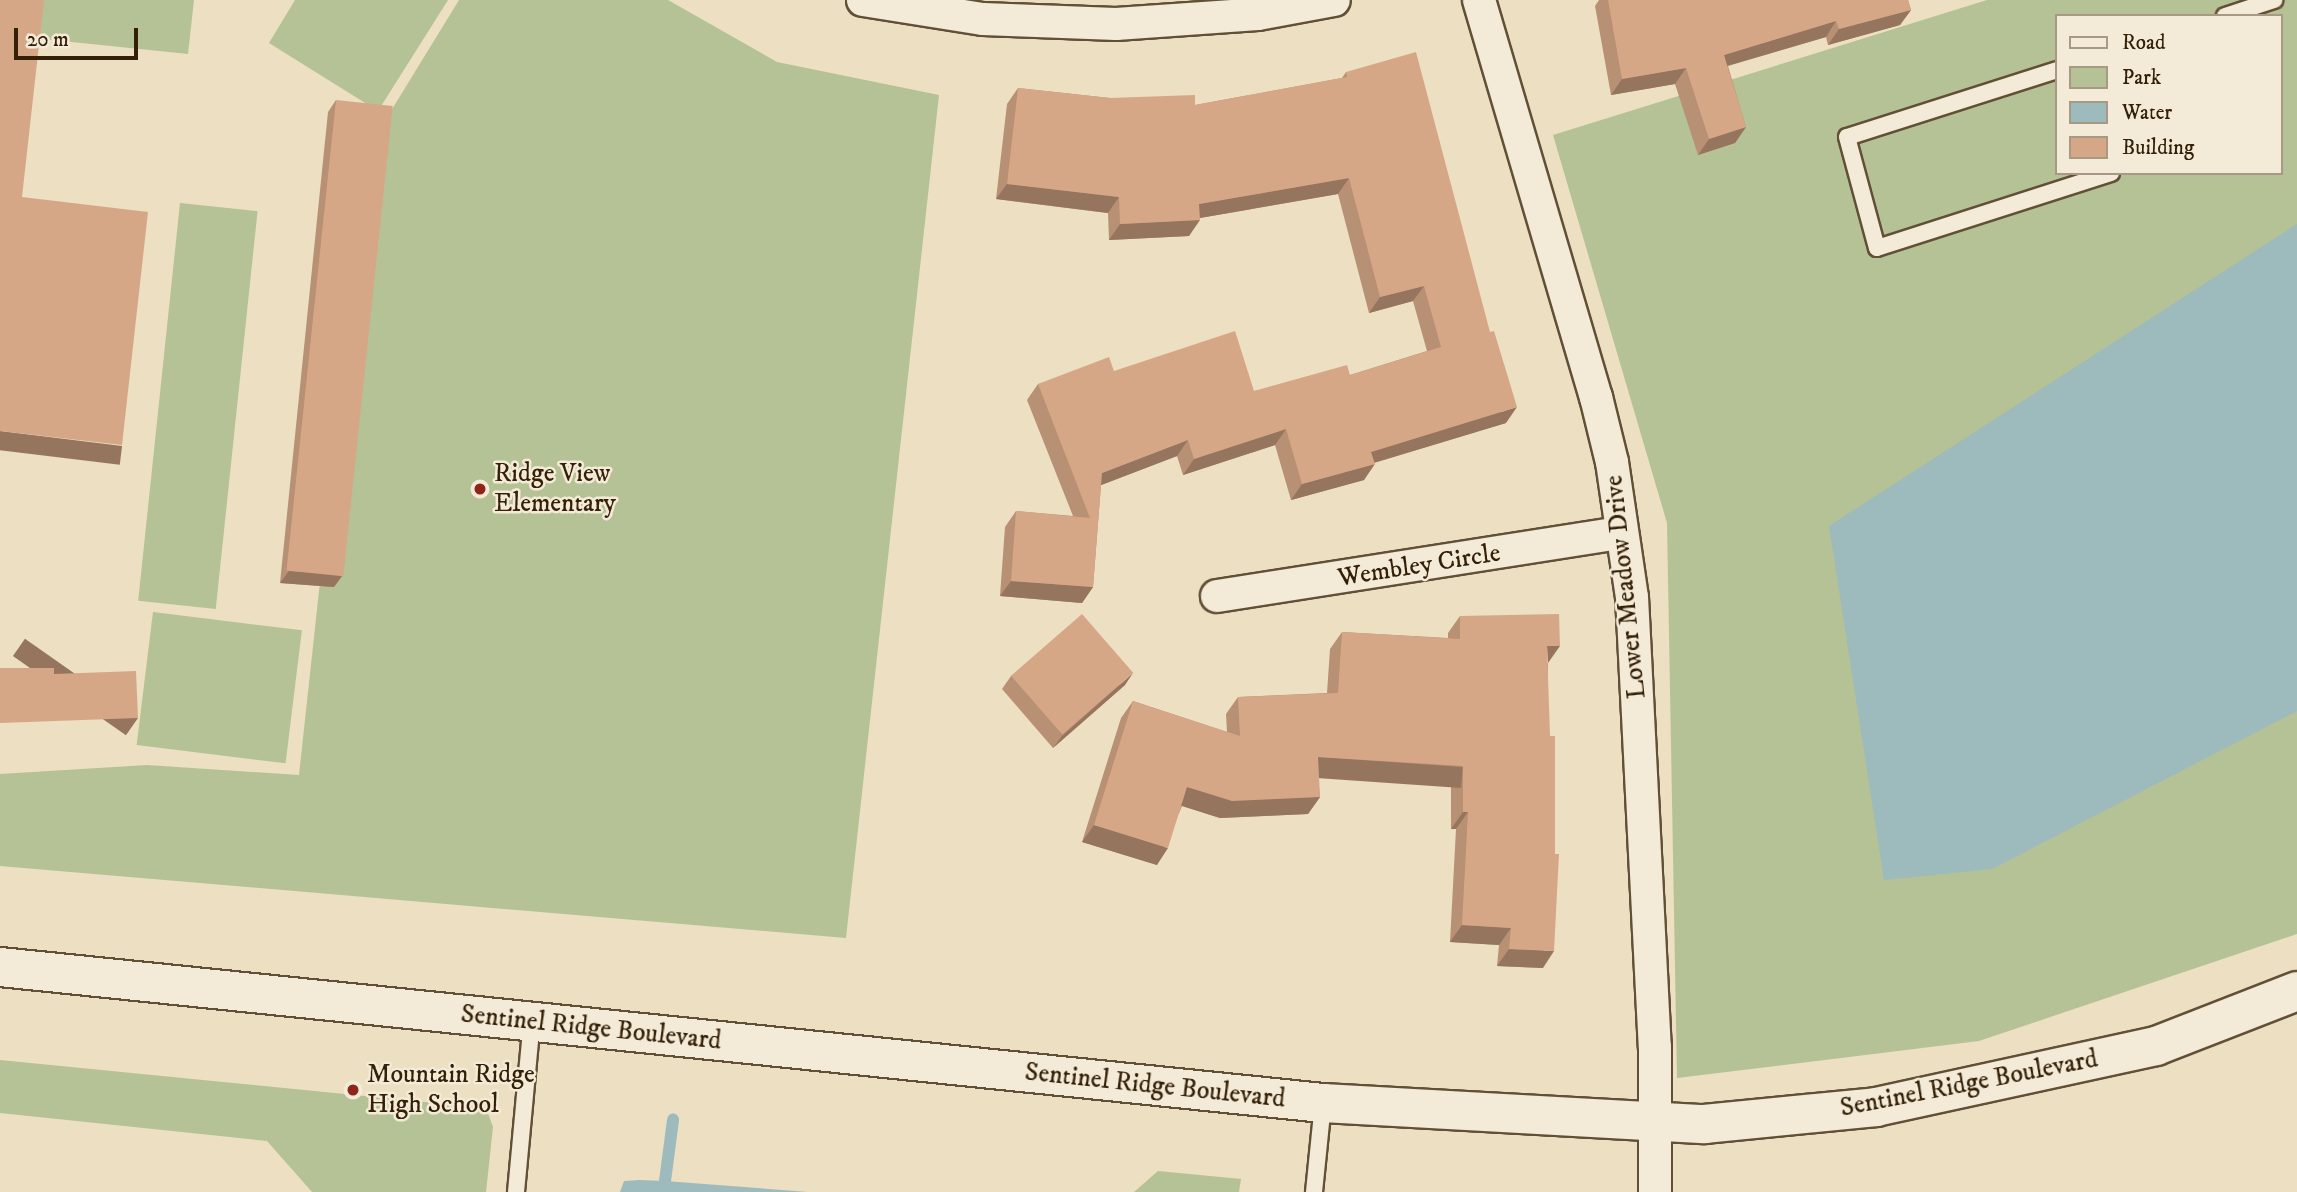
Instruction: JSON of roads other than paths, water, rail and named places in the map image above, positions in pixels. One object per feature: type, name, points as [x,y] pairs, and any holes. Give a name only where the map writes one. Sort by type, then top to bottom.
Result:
[{"type":"main road","name":"Sentinel Ridge Boulevard","points":[[0,967],[1323,1103],[1704,1124],[1897,1102],[2156,1046],[2297,991]]},
{"type":"street","points":[[863,0],[983,19],[1116,24],[1258,14],[1334,0]]},
{"type":"street","name":"Lower Meadow Drive","points":[[1479,0],[1612,462],[1632,597],[1642,735],[1655,1047],[1655,1192]]},
{"type":"street","name":"Wembley Circle","points":[[1217,596],[1621,533]]},
{"type":"lane","points":[[2233,14],[2274,0]]},
{"type":"lane","points":[[2056,70],[1847,137],[1877,248],[2105,175]]},
{"type":"lane","points":[[516,1192],[532,1021]]},
{"type":"lane","points":[[1314,1192],[1323,1103]]},
{"type":"water","points":[[2297,224],[2297,711],[1992,869],[1884,880],[1829,526]]},
{"type":"water","points":[[624,1181],[808,1192],[620,1192]]},
{"type":"waterway","points":[[665,1181],[673,1120]]},
{"type":"place","name":"Ridge View Elementary","points":[[480,489]]},
{"type":"place","name":"Mountain Ridge High School","points":[[353,1090]]}]
